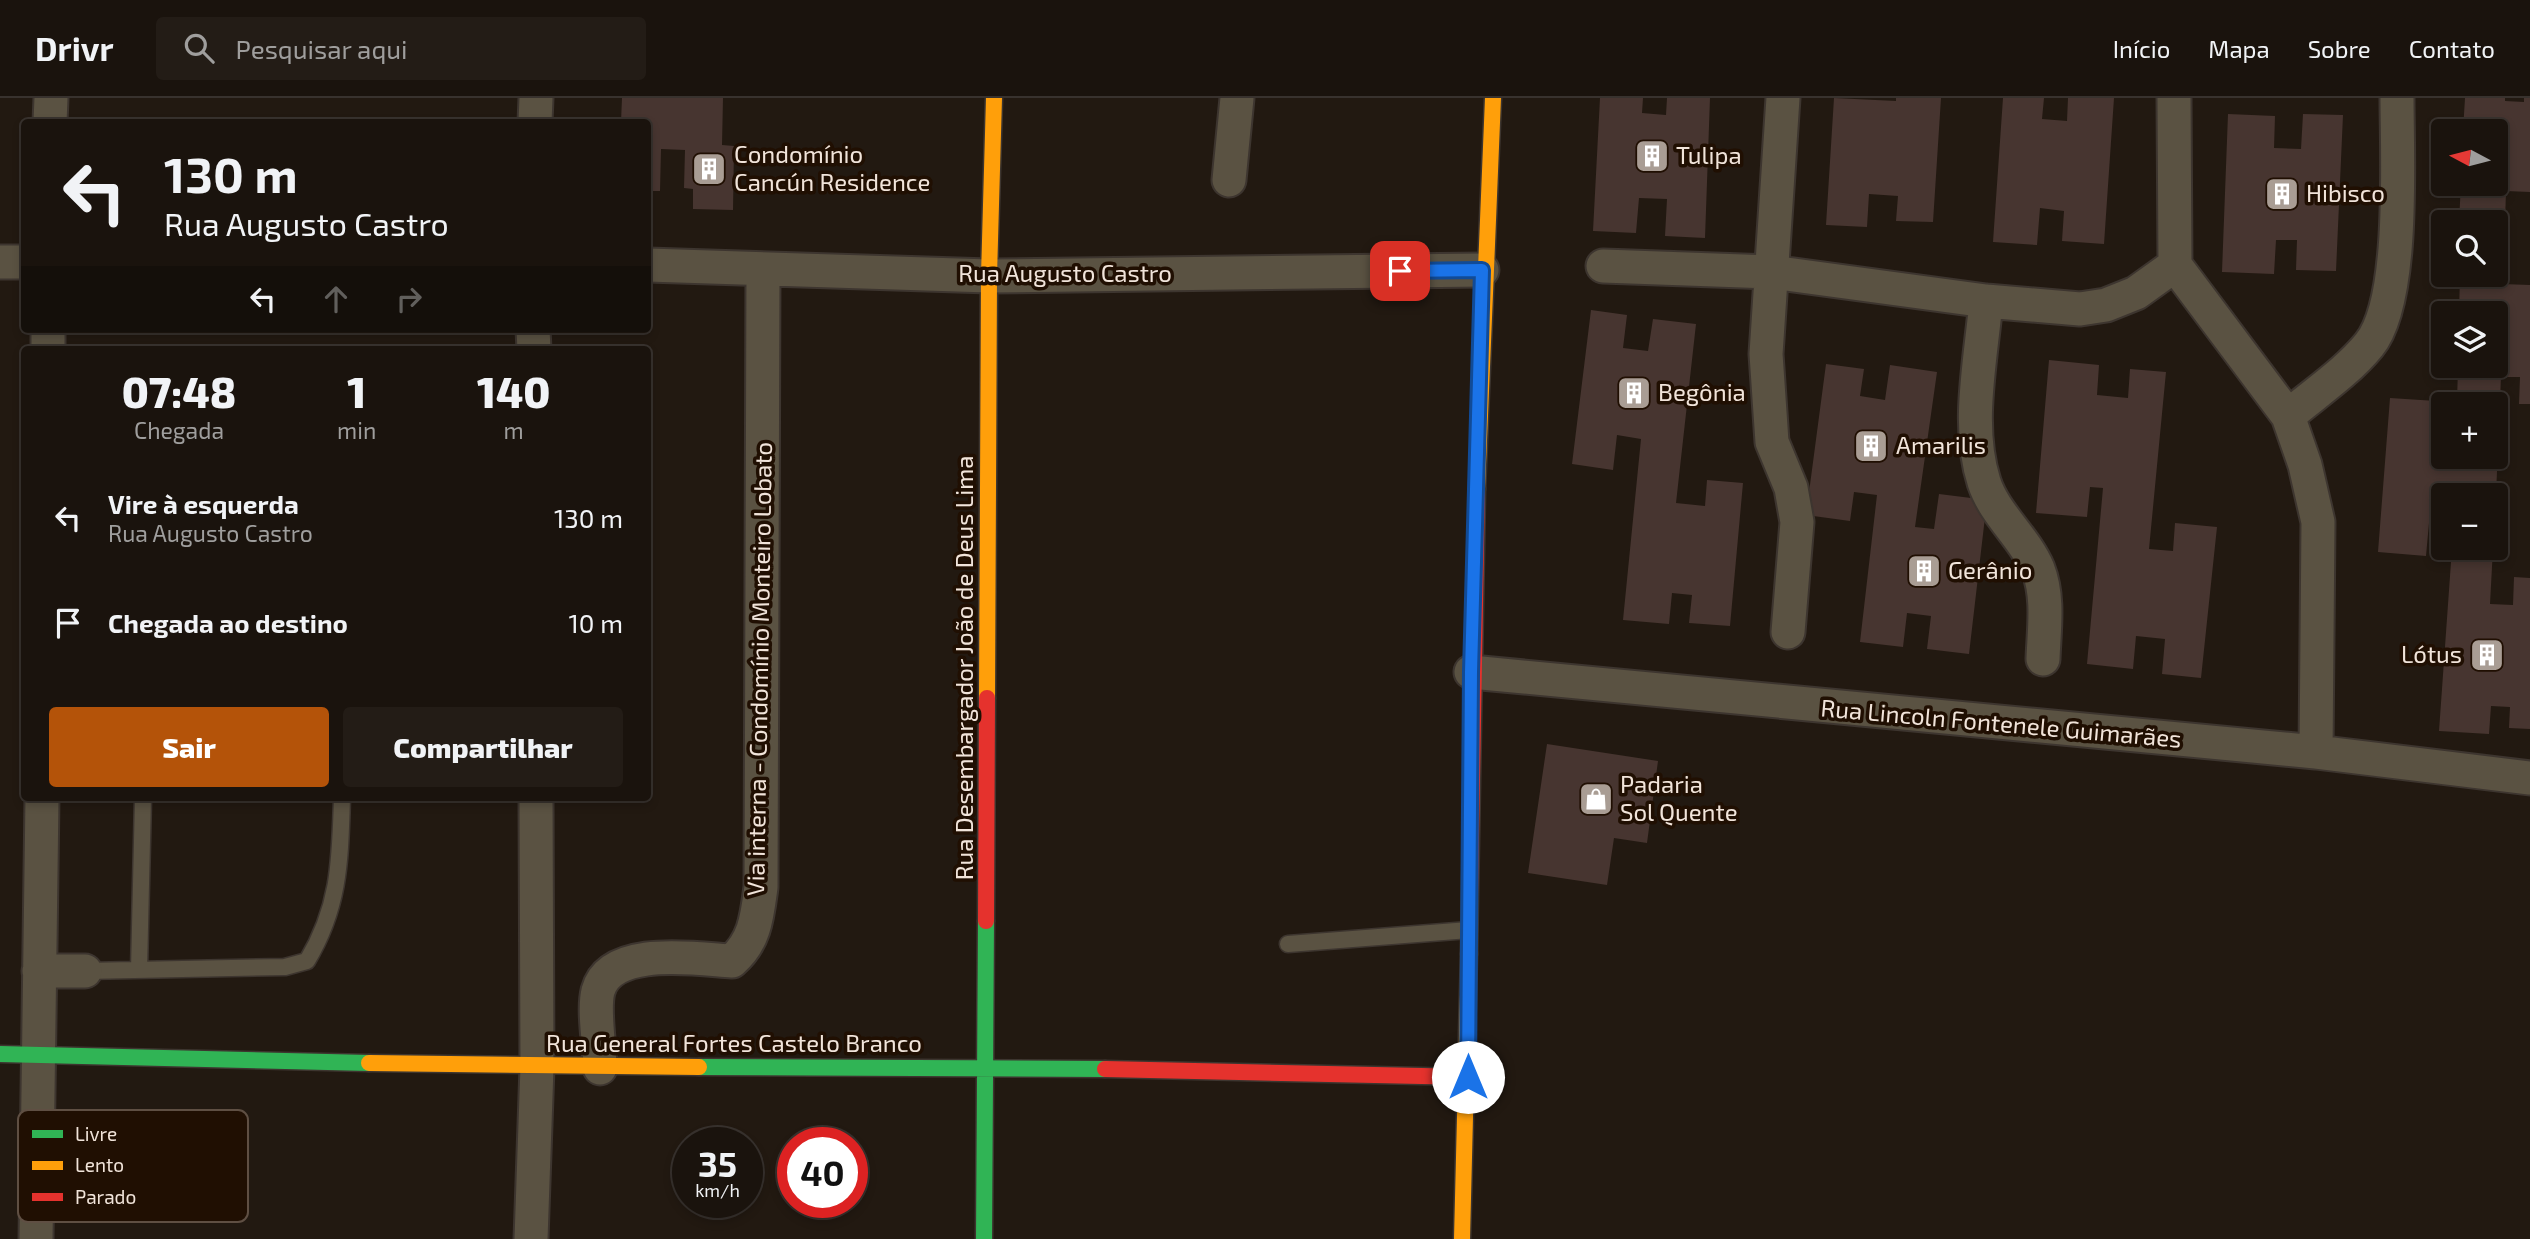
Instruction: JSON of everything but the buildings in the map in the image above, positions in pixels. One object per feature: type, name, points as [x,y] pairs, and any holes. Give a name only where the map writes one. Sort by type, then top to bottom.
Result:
[{"type":"street","points":[[50,119],[51,98]]},
{"type":"street","points":[[535,119],[536,98]]},
{"type":"street","name":"Rua Desembargador João de Deus Lima","points":[[984,1239],[987,1066],[989,276],[994,98]]},
{"type":"street","points":[[1228,180],[1237,98]]},
{"type":"street","points":[[1462,1239],[1468,1077],[1471,672],[1482,270],[1493,98]]},
{"type":"street","points":[[1783,98],[1766,354],[1767,408],[1772,442],[1791,488],[1797,522],[1788,632]]},
{"type":"street","points":[[2174,98],[2175,265],[2288,416],[2305,466],[2318,523],[2316,752]]},
{"type":"street","points":[[2288,416],[2370,344],[2390,293],[2398,206],[2397,98]]},
{"type":"street","points":[[0,262],[21,262]]},
{"type":"street","name":"Rua Augusto Castro","points":[[651,265],[989,276],[1482,270]]},
{"type":"street","points":[[1603,266],[1771,272],[1986,301],[2080,309],[2106,305],[2136,293],[2175,265]]},
{"type":"street","name":"Via interna - Condomínio Monteiro Lobato","points":[[600,1068],[597,993],[604,978],[620,966],[656,957],[732,961],[747,948],[755,926],[761,887],[763,270]]},
{"type":"street","points":[[1986,301],[1976,417],[1977,456],[1985,486],[2037,568],[2045,595],[2043,659]]},
{"type":"street","name":"Rua Lincoln Fontenele Guimarães","points":[[1471,672],[2316,752],[2530,778]]},
{"type":"street","points":[[37,1110],[42,801]]},
{"type":"street","points":[[531,1239],[537,1067],[536,801]]},
{"type":"street","points":[[39,971],[85,971]]},
{"type":"street","name":"Rua General Fortes Castelo Branco","points":[[0,1054],[600,1068],[987,1066],[1468,1077]]},
{"type":"lane","points":[[139,970],[143,801]]},
{"type":"lane","points":[[85,971],[285,967],[307,961],[326,930],[340,868],[342,801]]},
{"type":"lane","points":[[1288,944],[1469,930]]},
{"type":"traffic: fast","points":[[984,1239],[986,921]]},
{"type":"traffic: fast","points":[[0,1054],[369,1063]]},
{"type":"traffic: fast","points":[[699,1067],[1105,1069]]},
{"type":"traffic: slow","points":[[987,698],[989,276],[994,98]]},
{"type":"traffic: slow","points":[[1477,489],[1493,98]]},
{"type":"traffic: slow","points":[[1462,1239],[1469,954]]},
{"type":"traffic: slow","points":[[369,1063],[699,1067]]},
{"type":"traffic: jam","points":[[1469,954],[1477,489]]},
{"type":"traffic: jam","points":[[986,921],[987,698]]},
{"type":"traffic: jam","points":[[1105,1069],[1468,1077]]},
{"type":"place","name":"Tulipa","points":[[1652,156]]},
{"type":"place","name":"Condomínio Cancún Residence","points":[[709,169]]},
{"type":"place","name":"Hibisco","points":[[2282,194]]},
{"type":"place","name":"Begônia","points":[[1634,393]]},
{"type":"place","name":"Amarilis","points":[[1871,446]]},
{"type":"place","name":"Gerânio","points":[[1924,571]]},
{"type":"place","name":"Lótus","points":[[2487,655]]},
{"type":"place","name":"Padaria Sol Quente","points":[[1596,799]]},
{"type":"route","points":[[1400,271],[1482,270],[1471,672],[1468,1077]]}]
